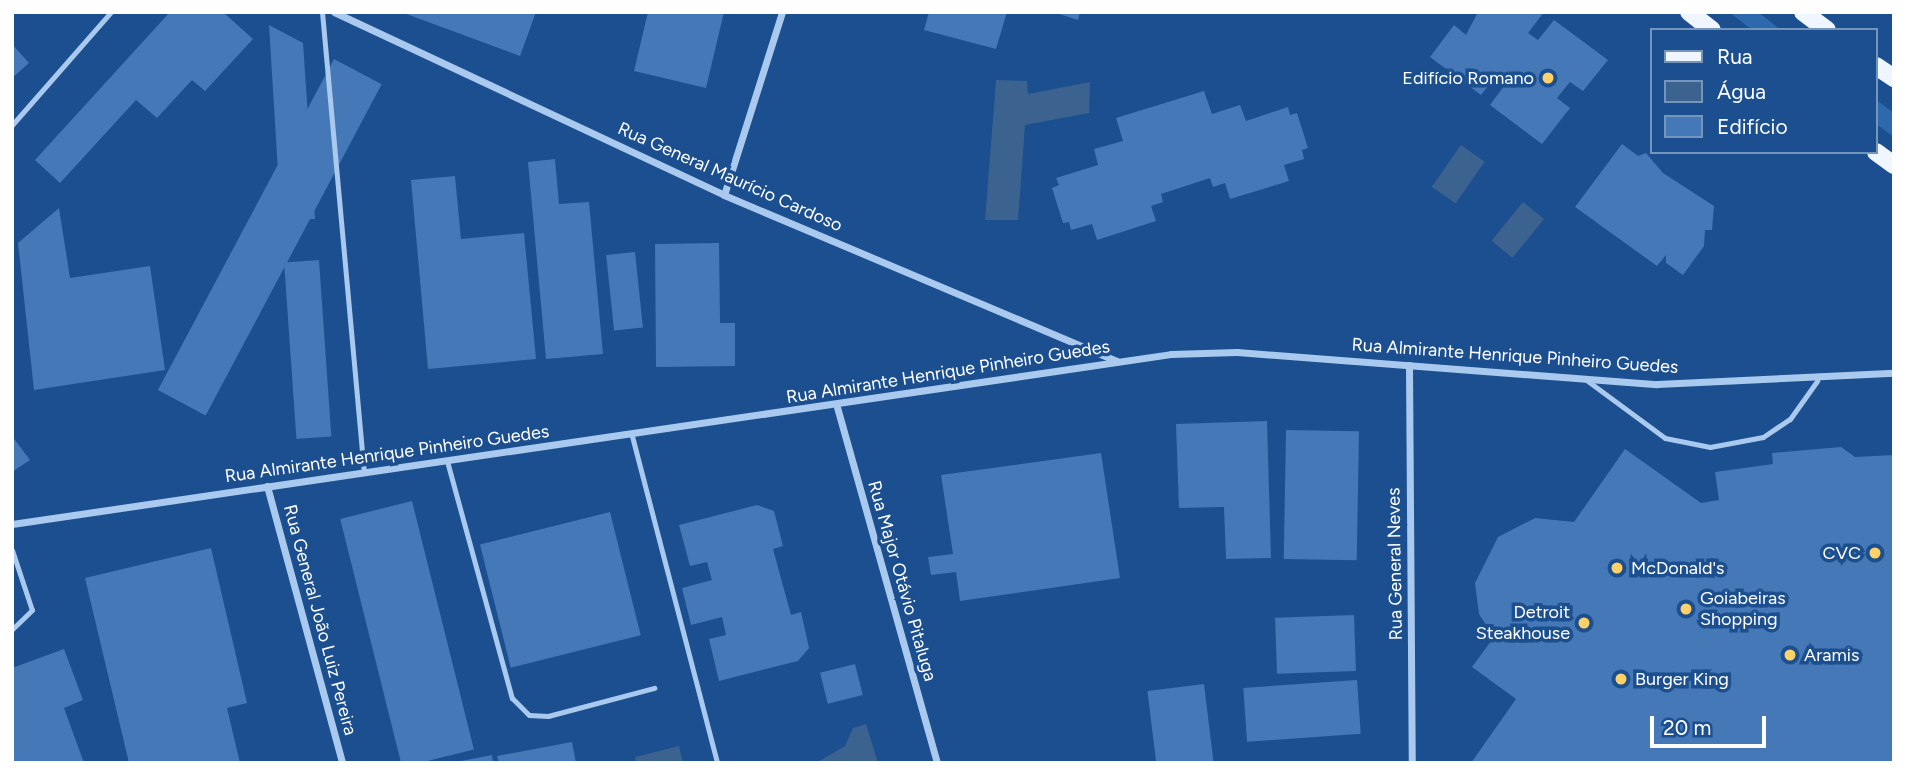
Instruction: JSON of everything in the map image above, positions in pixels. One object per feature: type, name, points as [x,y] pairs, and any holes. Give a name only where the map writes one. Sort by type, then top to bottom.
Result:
[{"type":"main road","points":[[1689,12],[1709,28]]},
{"type":"main road","points":[[1803,12],[1824,28]]},
{"type":"main road","points":[[1878,66],[1894,78]]},
{"type":"main road","points":[[1878,153],[1894,165]]},
{"type":"street","name":"Rua General Maurício Cardoso","points":[[334,12],[724,195],[1117,361]]},
{"type":"street","points":[[724,195],[782,12]]},
{"type":"street","name":"Rua Almirante Henrique Pinheiro Guedes","points":[[12,524],[837,407],[1117,361],[1237,352],[1585,379],[1817,381],[1894,373]]},
{"type":"street","name":"Rua General Neves","points":[[1409,365],[1412,763]]},
{"type":"street","name":"Rua Major Otávio Pitaluga","points":[[837,407],[937,763]]},
{"type":"street","name":"Rua General João Luiz Pereira","points":[[267,486],[342,763]]},
{"type":"lane","points":[[12,125],[111,12]]},
{"type":"lane","points":[[322,12],[364,473]]},
{"type":"lane","points":[[1585,379],[1665,438],[1710,447],[1763,438],[1797,412],[1817,381]]},
{"type":"lane","points":[[632,436],[717,763]]},
{"type":"lane","points":[[447,461],[512,698],[528,715],[548,716],[654,688]]},
{"type":"lane","points":[[12,550],[32,610],[12,629]]},
{"type":"shaded area","points":[[1729,12],[1758,12],[1778,28],[1749,28]]},
{"type":"shaded area","points":[[1878,101],[1894,113],[1894,137],[1878,125]]},
{"type":"water","points":[[996,80],[1027,81],[1028,94],[1090,82],[1089,113],[1025,125],[1018,220],[985,220]]},
{"type":"water","points":[[1461,145],[1485,162],[1456,203],[1432,187]]},
{"type":"water","points":[[1523,202],[1544,219],[1513,258],[1492,241]]},
{"type":"water","points":[[866,724],[878,763],[816,763],[845,746],[853,728]]},
{"type":"water","points":[[679,746],[683,763],[636,763],[635,757]]},
{"type":"building","points":[[170,12],[223,12],[253,39],[205,91],[192,80],[157,118],[136,100],[60,183],[35,160]]},
{"type":"building","points":[[401,12],[536,12],[520,56]]},
{"type":"building","points":[[648,12],[724,12],[706,88],[634,71]]},
{"type":"building","points":[[929,12],[1007,12],[996,49],[924,30]]},
{"type":"building","points":[[1053,12],[1080,12],[1078,20]]},
{"type":"building","name":"Edifício Romano","points":[[1478,12],[1544,12],[1528,33],[1538,40],[1554,20],[1608,60],[1583,91],[1570,82],[1557,98],[1570,108],[1542,144],[1490,105],[1507,82],[1497,75],[1481,95],[1430,57],[1454,25],[1466,35]]},
{"type":"building","points":[[269,25],[303,43],[315,219],[281,220]]},
{"type":"building","points":[[12,44],[29,63],[12,78]]},
{"type":"building","points":[[334,59],[382,84],[206,415],[158,390]]},
{"type":"building","points":[[1204,91],[1212,114],[1240,105],[1246,121],[1288,107],[1290,115],[1297,113],[1308,148],[1302,150],[1304,159],[1284,165],[1289,181],[1230,199],[1225,183],[1213,187],[1210,178],[1161,194],[1163,202],[1151,206],[1156,221],[1097,240],[1092,224],[1071,230],[1069,222],[1063,223],[1052,188],[1059,185],[1056,178],[1098,165],[1094,149],[1123,141],[1116,118]]},
{"type":"building","points":[[1622,144],[1638,156],[1646,153],[1663,173],[1714,206],[1712,230],[1705,230],[1704,246],[1683,275],[1666,263],[1666,255],[1657,266],[1575,207]]},
{"type":"building","points":[[555,159],[559,204],[589,202],[603,354],[546,359],[528,162]]},
{"type":"building","points":[[455,176],[461,239],[524,233],[536,359],[428,369],[411,180]]},
{"type":"building","points":[[59,208],[70,278],[150,266],[165,370],[34,390],[18,243]]},
{"type":"building","points":[[719,243],[720,323],[735,323],[735,366],[656,367],[655,244]]},
{"type":"building","points":[[635,252],[643,328],[614,331],[606,255]]},
{"type":"building","points":[[319,260],[331,437],[296,439],[284,262]]},
{"type":"building","points":[[1267,421],[1271,558],[1226,559],[1224,507],[1179,508],[1176,424]]},
{"type":"building","points":[[1286,430],[1359,431],[1357,560],[1284,559]]},
{"type":"building","points":[[12,436],[30,460],[12,472]]},
{"type":"building","name":"Goiabeiras Shopping","points":[[1841,447],[1855,457],[1894,455],[1894,763],[1471,763],[1516,699],[1472,667],[1494,637],[1479,614],[1475,583],[1498,537],[1535,518],[1574,522],[1625,449],[1701,503],[1719,500],[1715,472],[1773,464],[1772,453]]},
{"type":"building","points":[[1101,453],[1120,578],[960,601],[956,572],[931,575],[928,557],[953,554],[941,475]]},
{"type":"building","points":[[412,501],[474,749],[419,763],[401,763],[340,519]]},
{"type":"building","points":[[757,505],[774,511],[783,546],[773,549],[791,615],[801,612],[809,648],[798,661],[719,681],[709,639],[726,635],[722,617],[691,625],[682,588],[712,580],[707,562],[690,566],[679,525]]},
{"type":"building","points":[[610,512],[641,635],[511,668],[480,544]]},
{"type":"building","points":[[211,548],[247,703],[227,708],[240,763],[129,763],[85,578]]},
{"type":"building","points":[[1354,615],[1356,671],[1277,674],[1275,618]]},
{"type":"building","points":[[64,649],[83,700],[64,708],[84,763],[12,763],[12,668]]},
{"type":"building","points":[[855,664],[863,695],[828,704],[820,673]]},
{"type":"building","points":[[1357,680],[1361,734],[1247,742],[1243,688]]},
{"type":"building","points":[[1204,684],[1214,763],[1156,763],[1147,691]]},
{"type":"building","points":[[572,742],[576,763],[499,763],[497,756]]},
{"type":"building","points":[[492,755],[493,763],[461,763],[461,761]]},
{"type":"place","name":"Edifício Romano","points":[[1548,78]]},
{"type":"place","name":"CVC","points":[[1875,553]]},
{"type":"place","name":"McDonald's","points":[[1617,568]]},
{"type":"place","name":"Goiabeiras Shopping","points":[[1686,609]]},
{"type":"place","name":"Detroit Steakhouse","points":[[1584,623]]},
{"type":"place","name":"Aramis","points":[[1790,655]]},
{"type":"place","name":"Burger King","points":[[1621,679]]}]
